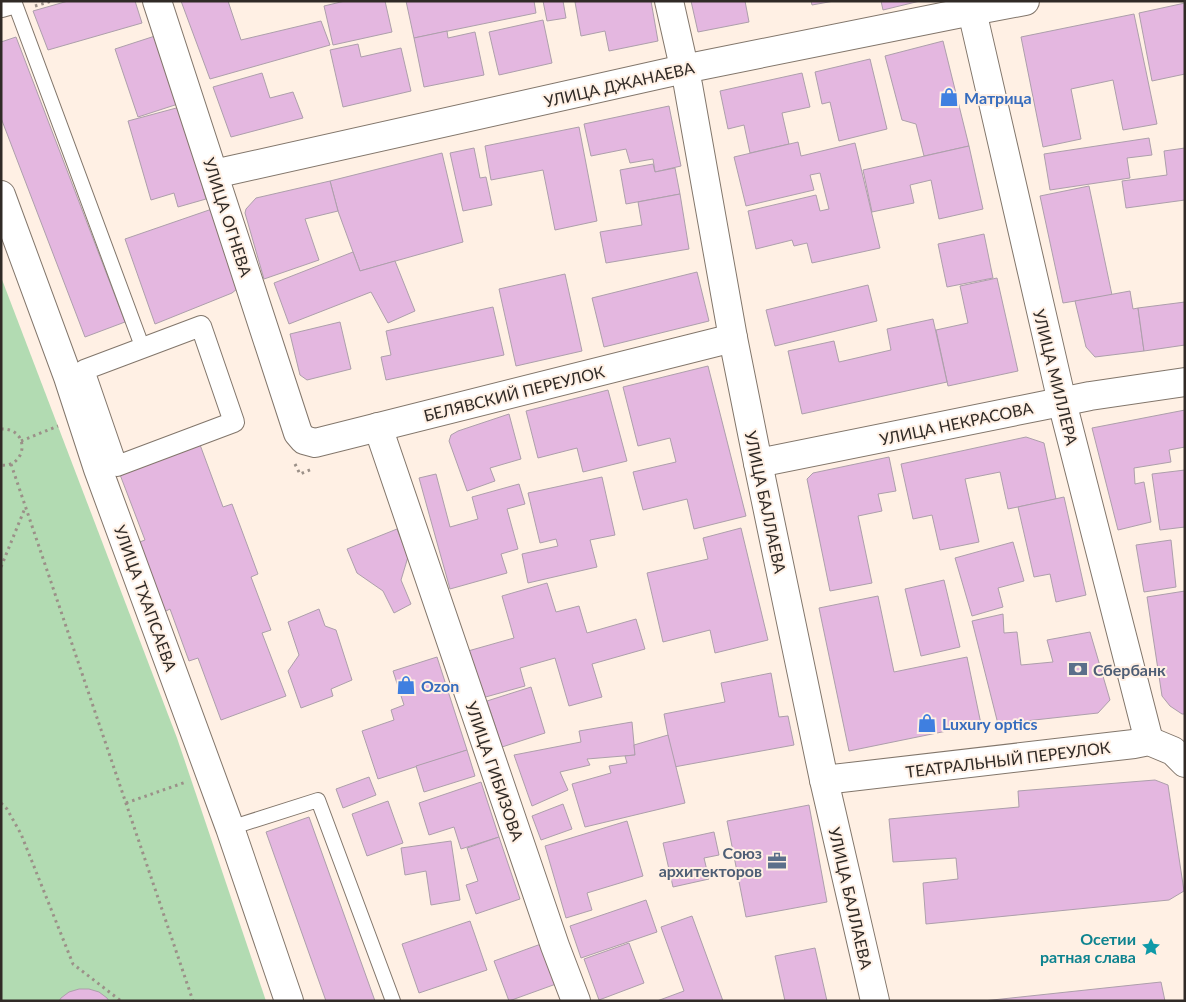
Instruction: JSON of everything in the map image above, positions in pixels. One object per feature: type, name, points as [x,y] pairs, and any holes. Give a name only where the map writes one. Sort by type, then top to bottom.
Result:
[{"type":"street","points":[[1,3],[8,1]]},
{"type":"street","name":"УЛИЦА ОГНЕВА","points":[[157,1],[298,433]]},
{"type":"street","name":"УЛИЦА БАЛЛАЕВА","points":[[669,1],[684,68],[732,338],[824,780],[874,1001]]},
{"type":"street","name":"УЛИЦА ДЖАНАЕВА","points":[[214,174],[969,4],[1025,1]]},
{"type":"street","name":"УЛИЦА МИЛЛЕРА","points":[[969,4],[1062,402],[1173,751]]},
{"type":"street","name":"УЛИЦА ТХАПСАЕВА","points":[[1,195],[68,377],[98,469],[230,828],[289,1001]]},
{"type":"street","points":[[201,326],[234,422],[117,466],[84,370],[201,326]]},
{"type":"street","name":"БЕЛЯВСКИЙ ПЕРЕУЛОК","points":[[298,433],[304,440],[315,443],[732,338]]},
{"type":"street","name":"УЛИЦА НЕКРАСОВА","points":[[758,463],[1090,396],[1185,382]]},
{"type":"street","name":"УЛИЦА ГИБИЗОВА","points":[[378,427],[555,946],[576,1001]]},
{"type":"street","name":"ТЕАТРАЛЬНЫЙ ПЕРЕУЛОК","points":[[824,780],[1134,744],[1173,751]]},
{"type":"lane","points":[[14,1],[139,338]]},
{"type":"lane","points":[[230,828],[318,800],[393,1001]]},
{"type":"path","points":[[22,441],[58,426]]},
{"type":"path","points":[[1,428],[16,432],[22,441],[22,450],[16,461],[5,466],[1,465]]},
{"type":"path","points":[[11,464],[193,1001]]},
{"type":"path","points":[[1,568],[26,507]]},
{"type":"path","points":[[126,803],[191,780]]},
{"type":"path","points":[[1,802],[21,834],[73,964],[121,1001]]},
{"type":"green space","points":[[1,277],[177,738],[266,1001],[1,1001]]},
{"type":"building","points":[[68,1],[135,1],[142,23],[48,50],[33,11]]},
{"type":"building","points":[[181,1],[228,1],[241,40],[321,21],[330,45],[210,79]]},
{"type":"building","points":[[345,1],[385,1],[392,32],[333,45],[324,6]]},
{"type":"building","points":[[406,1],[534,1],[536,13],[414,38]]},
{"type":"building","points":[[543,1],[563,1],[566,18],[547,21]]},
{"type":"building","points":[[651,1],[658,41],[609,51],[605,31],[581,36],[575,2]]},
{"type":"building","points":[[691,1],[745,1],[749,22],[698,32]]},
{"type":"building","points":[[811,1],[834,1],[812,5]]},
{"type":"building","points":[[881,1],[920,1],[883,10]]},
{"type":"building","points":[[1185,3],[1185,74],[1152,81],[1139,13]]},
{"type":"building","points":[[1134,14],[1157,124],[1123,130],[1113,80],[1071,89],[1081,139],[1043,147],[1021,37]]},
{"type":"building","points":[[543,20],[552,63],[499,75],[489,32]]},
{"type":"building","points":[[447,31],[448,38],[475,32],[484,75],[424,87],[414,38]]},
{"type":"building","points":[[155,36],[178,104],[138,117],[115,49]]},
{"type":"building","points":[[16,37],[125,322],[85,337],[1,118],[1,42]]},
{"type":"building","points":[[943,41],[969,146],[924,156],[916,124],[902,120],[885,56]]},
{"type":"building","points":[[358,44],[361,57],[401,48],[411,91],[343,107],[330,50]]},
{"type":"building","points":[[870,59],[887,129],[839,141],[830,102],[822,104],[815,72]]},
{"type":"building","points":[[262,73],[270,98],[293,92],[303,118],[231,137],[213,87]]},
{"type":"building","points":[[802,73],[810,107],[782,113],[789,144],[750,153],[744,125],[728,129],[720,91]]},
{"type":"building","points":[[669,106],[681,166],[655,172],[653,159],[630,163],[626,149],[591,156],[584,124]]},
{"type":"building","points":[[180,107],[206,199],[178,207],[174,193],[151,200],[128,121]]},
{"type":"building","points":[[579,127],[597,221],[555,230],[543,170],[491,180],[485,146]]},
{"type":"building","points":[[1149,138],[1152,155],[1127,158],[1130,178],[1050,190],[1044,154]]},
{"type":"building","points":[[798,142],[801,156],[855,143],[880,248],[812,263],[807,243],[794,246],[792,240],[756,249],[748,211],[816,195],[820,211],[829,209],[820,173],[810,175],[814,190],[746,206],[734,157]]},
{"type":"building","points":[[969,146],[983,209],[939,219],[931,180],[910,185],[914,203],[872,212],[863,170]]},
{"type":"building","points":[[474,148],[480,178],[486,177],[492,205],[463,211],[450,153]]},
{"type":"building","points":[[1185,148],[1185,200],[1126,208],[1122,181],[1167,175],[1164,151]]},
{"type":"building","points":[[442,153],[463,242],[360,271],[338,211],[330,181]]},
{"type":"building","points":[[653,164],[655,172],[675,168],[680,194],[626,204],[620,170]]},
{"type":"building","points":[[330,181],[338,211],[305,219],[319,260],[264,279],[245,213],[246,209],[256,198]]},
{"type":"building","points":[[1089,186],[1112,295],[1063,303],[1040,196]]},
{"type":"building","points":[[680,194],[689,249],[606,263],[600,232],[642,225],[638,202]]},
{"type":"building","points":[[212,209],[237,289],[232,293],[155,324],[125,239]]},
{"type":"building","points":[[984,234],[993,278],[947,287],[938,244]]},
{"type":"building","points":[[353,252],[360,271],[395,261],[415,311],[388,323],[371,292],[289,324],[274,283]]},
{"type":"building","points":[[697,272],[709,321],[604,347],[592,298]]},
{"type":"building","points":[[565,274],[582,351],[516,366],[499,289]]},
{"type":"building","points":[[997,278],[1018,371],[948,386],[936,330],[968,323],[960,286]]},
{"type":"building","points":[[868,285],[877,321],[775,346],[766,310]]},
{"type":"building","points":[[1130,291],[1133,309],[1138,308],[1144,351],[1095,357],[1086,347],[1075,301]]},
{"type":"building","points":[[1185,302],[1185,345],[1144,351],[1138,308]]},
{"type":"building","points":[[493,307],[504,355],[386,380],[381,357],[391,355],[386,331]]},
{"type":"building","points":[[933,319],[947,382],[802,414],[788,351],[834,341],[839,362],[891,350],[887,329]]},
{"type":"building","points":[[340,322],[351,369],[307,380],[300,375],[290,334]]},
{"type":"building","points":[[708,366],[746,516],[694,529],[687,499],[643,510],[633,472],[676,462],[670,438],[638,446],[623,387]]},
{"type":"building","points":[[608,390],[627,461],[583,472],[577,448],[538,458],[526,411]]},
{"type":"building","points":[[1185,410],[1185,447],[1169,450],[1171,462],[1134,468],[1135,484],[1144,482],[1151,522],[1118,530],[1092,428]]},
{"type":"building","points":[[509,414],[521,459],[490,468],[495,481],[467,491],[449,441],[451,435]]},
{"type":"building","points":[[1026,437],[1044,443],[1056,499],[1008,509],[1000,472],[965,479],[979,542],[940,550],[932,515],[913,519],[901,464]]},
{"type":"building","points":[[199,442],[223,507],[232,504],[258,574],[251,577],[271,630],[262,633],[286,696],[221,720],[198,658],[189,661],[170,609],[164,612],[137,543],[145,540],[119,472]]},
{"type":"building","points":[[889,457],[896,491],[878,494],[882,511],[858,516],[872,583],[830,591],[807,479],[813,473]]},
{"type":"building","points":[[1185,470],[1185,527],[1160,530],[1152,474]]},
{"type":"building","points":[[436,474],[450,527],[478,519],[472,497],[519,484],[525,504],[507,509],[518,549],[501,554],[507,573],[450,589],[419,478]]},
{"type":"building","points":[[602,477],[615,535],[590,540],[597,567],[528,583],[522,554],[558,546],[556,539],[540,543],[528,493]]},
{"type":"building","points":[[1064,497],[1086,595],[1056,602],[1050,574],[1034,577],[1018,507]]},
{"type":"building","points":[[741,528],[768,640],[715,653],[710,630],[663,642],[647,573],[708,559],[703,538]]},
{"type":"building","points":[[397,529],[408,557],[401,580],[411,604],[394,613],[383,591],[357,573],[347,549]]},
{"type":"building","points":[[1171,540],[1176,587],[1144,592],[1136,545]]},
{"type":"building","points":[[1013,542],[1024,581],[998,588],[1003,607],[972,616],[955,558]]},
{"type":"building","points":[[944,580],[960,647],[921,656],[905,589]]},
{"type":"building","points":[[547,583],[556,612],[579,606],[587,633],[636,619],[645,649],[592,664],[602,697],[569,706],[555,658],[520,668],[525,686],[482,698],[468,651],[514,638],[502,596]]},
{"type":"building","points":[[1185,591],[1185,714],[1182,714],[1170,706],[1162,696],[1147,597]]},
{"type":"building","points":[[878,596],[894,672],[967,657],[981,724],[849,751],[819,608]]},
{"type":"building","points":[[319,609],[325,626],[336,630],[352,680],[331,689],[333,696],[301,708],[288,671],[299,655],[288,622]]},
{"type":"building","points":[[1003,614],[1004,633],[1017,632],[1021,665],[1053,662],[1047,640],[1090,632],[1110,700],[1098,713],[998,724],[972,621]]},
{"type":"building","points":[[437,657],[467,750],[378,779],[362,731],[394,720],[391,710],[404,705],[393,671]]},
{"type":"building","points":[[771,673],[779,717],[788,716],[794,745],[674,767],[664,714],[725,702],[721,683]]},
{"type":"building","points":[[531,687],[545,733],[502,747],[487,701]]},
{"type":"building","points":[[632,722],[635,755],[587,759],[590,765],[560,772],[568,790],[532,806],[514,755],[581,742],[579,731]]},
{"type":"building","points":[[668,735],[685,803],[585,827],[572,784],[611,773],[609,766],[627,763],[625,756],[635,755],[634,745]]},
{"type":"building","points":[[467,750],[475,776],[424,792],[416,766]]},
{"type":"building","points":[[369,777],[376,795],[343,808],[336,789]]},
{"type":"building","points":[[1155,780],[1168,785],[1184,891],[1169,900],[926,924],[923,883],[958,879],[956,858],[893,862],[889,819],[1019,807],[1018,791]]},
{"type":"building","points":[[481,782],[499,837],[461,849],[454,827],[429,835],[419,803]]},
{"type":"building","points":[[388,801],[403,843],[367,856],[352,814]]},
{"type":"building","points":[[563,804],[572,829],[541,840],[532,816]]},
{"type":"building","name":"Союз архитекторов","points":[[809,805],[827,902],[746,917],[727,821]]},
{"type":"building","points":[[309,817],[375,1001],[326,1001],[266,832]]},
{"type":"building","points":[[627,821],[643,876],[587,893],[592,910],[566,918],[545,846]]},
{"type":"building","points":[[714,832],[719,855],[704,858],[709,879],[673,887],[663,843]]},
{"type":"building","points":[[499,837],[520,899],[476,914],[466,885],[478,881],[467,848]]},
{"type":"building","points":[[451,841],[460,900],[431,905],[426,871],[405,875],[401,848]]},
{"type":"building","points":[[646,900],[657,932],[581,958],[570,926]]},
{"type":"building","points":[[692,916],[723,1001],[657,1001],[684,991],[661,927]]},
{"type":"building","points":[[470,921],[487,970],[419,993],[402,944]]},
{"type":"building","points":[[629,943],[644,983],[599,1000],[584,959]]},
{"type":"building","points":[[541,944],[556,984],[509,1001],[494,961]]},
{"type":"building","points":[[815,948],[827,1001],[785,1001],[775,956]]},
{"type":"building","points":[[1161,982],[1165,1001],[983,1001]]},
{"type":"building","points":[[79,989],[99,992],[109,1001],[59,1001],[69,992]]},
{"type":"place","name":"Матрица","points":[[949,97]]},
{"type":"place","name":"Сбербанк","points":[[1078,669]]},
{"type":"place","name":"Ozon","points":[[406,685]]},
{"type":"place","name":"Luxury optics","points":[[927,723]]},
{"type":"place","name":"Союз архитекторов","points":[[777,861]]},
{"type":"place","name":"Осетии ратная слава","points":[[1151,947]]}]
